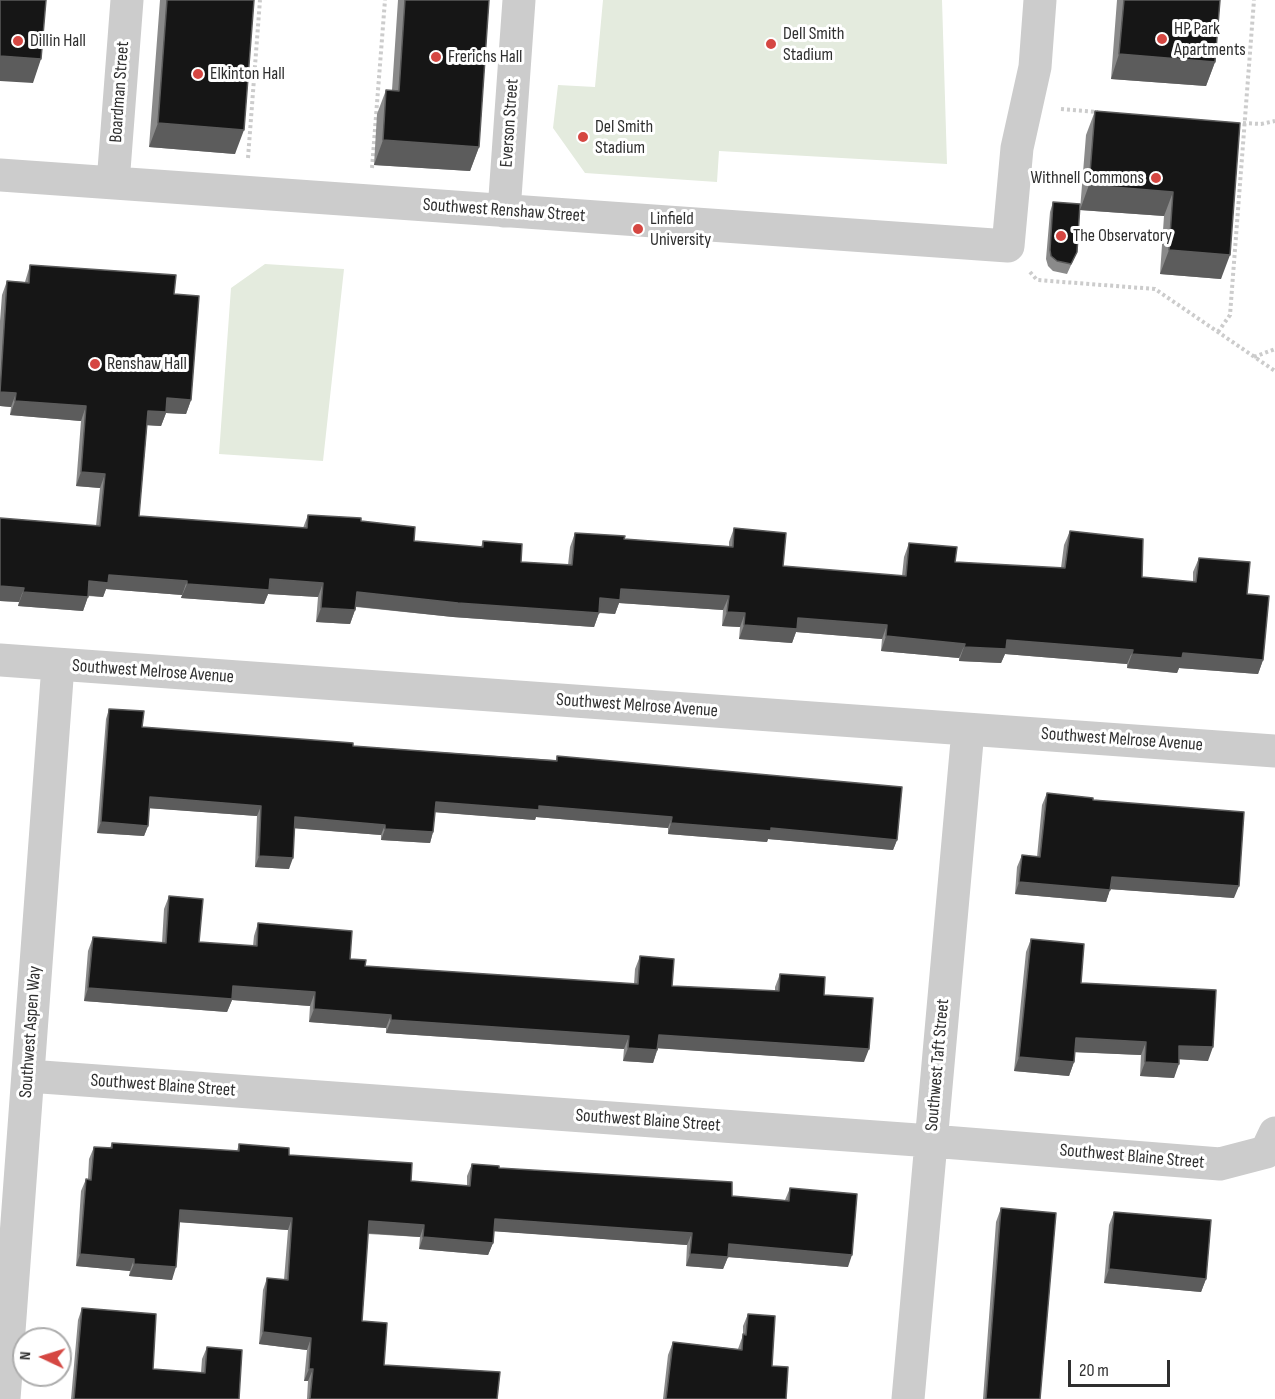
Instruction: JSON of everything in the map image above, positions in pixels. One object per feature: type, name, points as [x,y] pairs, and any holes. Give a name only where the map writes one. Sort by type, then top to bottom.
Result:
[{"type":"street","name":"Boardman Street","points":[[113,183],[127,0]]},
{"type":"street","name":"Everson Street","points":[[504,211],[519,0]]},
{"type":"street","points":[[1008,246],[1017,148],[1035,67],[1040,0]]},
{"type":"street","name":"Southwest Renshaw Street","points":[[0,175],[1008,246]]},
{"type":"street","name":"Southwest Melrose Avenue","points":[[0,660],[1275,751]]},
{"type":"street","name":"Southwest Aspen Way","points":[[4,1399],[58,665]]},
{"type":"street","name":"Southwest Taft Street","points":[[908,1399],[968,730]]},
{"type":"street","name":"Southwest Blaine Street","points":[[28,1076],[1220,1164],[1271,1142]]},
{"type":"path","points":[[246,193],[260,0]]},
{"type":"path","points":[[370,201],[385,0]]},
{"type":"path","points":[[1218,332],[1230,315],[1254,0]]},
{"type":"path","points":[[1026,107],[1106,113]]},
{"type":"path","points":[[1233,123],[1261,124],[1275,121]]},
{"type":"path","points":[[1008,246],[1037,280],[1155,289],[1275,371]]},
{"type":"path","points":[[1254,357],[1275,349]]},
{"type":"shaded area","name":"Dell Smith Stadium","points":[[603,0],[942,0],[947,164],[719,151],[717,182],[585,173],[553,128],[558,85],[595,87]]},
{"type":"shaded area","points":[[265,264],[344,269],[323,461],[219,454],[231,288]]},
{"type":"building","name":"Dillin Hall","points":[[0,0],[46,0],[41,59],[0,56]]},
{"type":"building","name":"Elkinton Hall","points":[[167,0],[254,0],[244,130],[158,123]]},
{"type":"building","name":"Frerichs Hall","points":[[405,0],[489,0],[479,147],[383,140],[386,90],[399,91]]},
{"type":"building","name":"HP Park Apartments","points":[[1124,0],[1220,0],[1215,62],[1119,54]]},
{"type":"building","name":"Withnell Commons","points":[[1095,111],[1240,123],[1230,255],[1169,250],[1173,192],[1089,185]]},
{"type":"building","name":"The Observatory","points":[[1053,202],[1080,204],[1077,252],[1071,264],[1057,261],[1051,256]]},
{"type":"building","points":[[30,265],[176,275],[174,294],[199,296],[191,400],[167,398],[166,412],[148,411],[139,516],[307,528],[308,515],[361,518],[361,521],[415,527],[414,541],[483,547],[483,541],[522,544],[521,562],[572,565],[575,533],[733,547],[734,528],[786,533],[783,566],[906,576],[909,543],[957,547],[955,562],[1065,568],[1070,531],[1143,539],[1142,577],[1196,582],[1199,558],[1250,562],[1247,594],[1269,596],[1263,660],[1183,653],[1182,658],[1132,654],[1133,650],[1007,640],[1006,649],[964,647],[965,644],[886,636],[887,625],[798,618],[797,629],[744,625],[745,613],[727,612],[729,596],[621,589],[620,600],[600,598],[599,613],[458,603],[357,592],[355,610],[321,608],[323,583],[270,579],[269,590],[109,575],[108,583],[89,581],[88,597],[23,592],[24,588],[0,586],[0,518],[100,526],[105,474],[81,472],[86,406],[15,401],[16,393],[0,392],[7,281],[29,283]]},
{"type":"building","points":[[109,709],[144,711],[142,727],[557,761],[557,756],[902,787],[897,840],[771,828],[771,831],[671,823],[672,817],[539,806],[539,810],[436,802],[433,832],[385,829],[385,825],[295,817],[293,858],[259,856],[261,806],[150,797],[148,826],[101,822]]},
{"type":"building","points":[[1047,793],[1093,798],[1093,800],[1244,812],[1239,886],[1112,877],[1110,890],[1019,882],[1022,855],[1040,857]]},
{"type":"building","points":[[169,896],[203,899],[199,942],[257,946],[258,923],[352,931],[350,959],[366,960],[365,966],[638,984],[640,956],[674,959],[672,986],[779,991],[780,974],[825,977],[824,995],[873,998],[869,1049],[659,1035],[657,1050],[628,1048],[629,1036],[391,1020],[391,1015],[314,1009],[315,992],[233,986],[232,999],[88,988],[93,937],[166,943]]},
{"type":"building","points":[[1031,939],[1084,944],[1081,983],[1216,990],[1213,1047],[1179,1046],[1179,1064],[1145,1062],[1146,1042],[1076,1038],[1074,1062],[1019,1057]]},
{"type":"building","points":[[112,1143],[239,1151],[239,1144],[289,1148],[289,1155],[412,1163],[411,1181],[470,1186],[472,1164],[499,1166],[499,1168],[732,1182],[732,1196],[789,1201],[790,1188],[857,1194],[852,1255],[729,1244],[728,1257],[690,1254],[692,1233],[495,1219],[493,1243],[423,1237],[424,1225],[369,1221],[362,1321],[387,1323],[384,1365],[500,1372],[497,1399],[310,1399],[313,1369],[309,1369],[311,1338],[263,1332],[267,1278],[288,1280],[292,1218],[180,1210],[176,1267],[134,1264],[134,1259],[80,1254],[86,1179],[91,1180],[94,1147],[112,1148]]},
{"type":"building","points":[[1001,1208],[1056,1213],[1040,1399],[986,1399]]},
{"type":"building","points":[[1114,1212],[1211,1220],[1206,1279],[1109,1269]]},
{"type":"building","points":[[82,1308],[156,1314],[153,1369],[205,1373],[207,1347],[242,1350],[239,1399],[74,1399]]},
{"type":"building","points":[[748,1314],[775,1316],[772,1366],[788,1367],[786,1399],[666,1399],[673,1342],[742,1350]]},
{"type":"place","name":"HP Park Apartments","points":[[1162,39]]},
{"type":"place","name":"Dillin Hall","points":[[18,41]]},
{"type":"place","name":"Dell Smith Stadium","points":[[771,44]]},
{"type":"place","name":"Frerichs Hall","points":[[436,57]]},
{"type":"place","name":"Elkinton Hall","points":[[198,74]]},
{"type":"place","name":"Del Smith Stadium","points":[[583,137]]},
{"type":"place","name":"Withnell Commons","points":[[1156,178]]},
{"type":"place","name":"Linfield University","points":[[638,229]]},
{"type":"place","name":"The Observatory","points":[[1061,236]]},
{"type":"place","name":"Renshaw Hall","points":[[95,364]]}]
